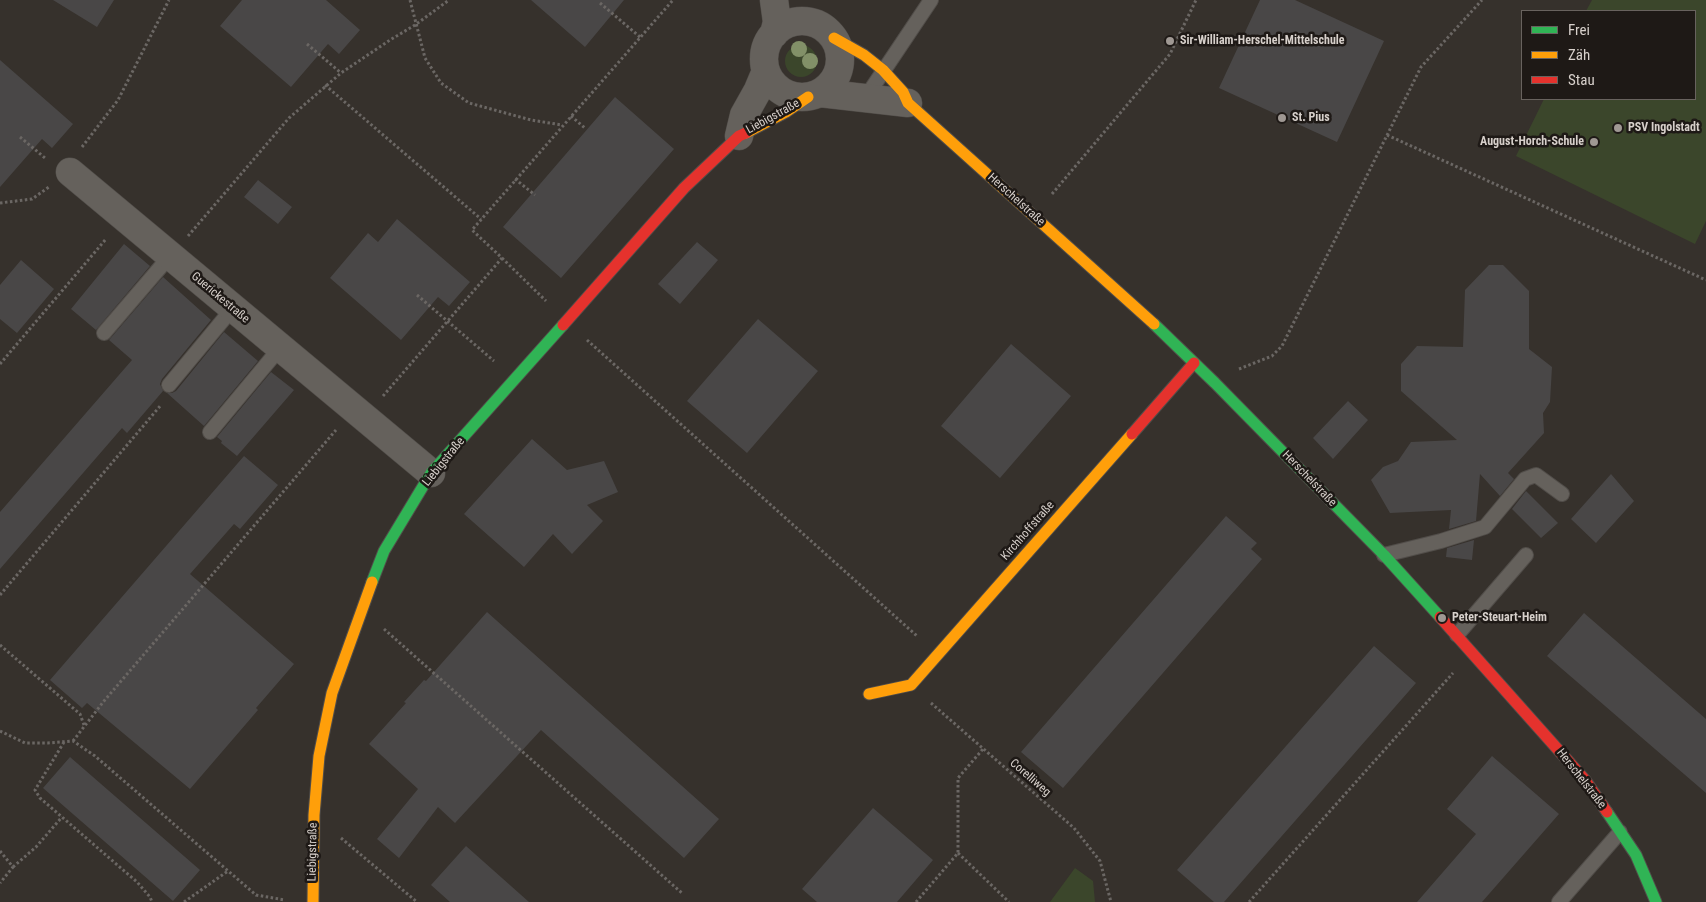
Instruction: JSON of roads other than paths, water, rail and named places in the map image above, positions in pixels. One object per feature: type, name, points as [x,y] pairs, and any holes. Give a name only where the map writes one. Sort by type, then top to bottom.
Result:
[{"type":"street","points":[[774,0],[777,22],[764,57],[766,71],[781,91],[797,96],[866,97],[895,103],[908,103]]},
{"type":"street","name":"Herschelstraße","points":[[801,0],[840,52],[840,67],[834,81],[814,95]]},
{"type":"street","name":"Herschelstraße","points":[[774,34],[789,23],[808,21],[864,55],[883,70],[903,92],[908,103],[1034,216],[1214,383],[1384,555],[1585,780],[1636,855],[1656,902]]},
{"type":"street","name":"Liebigstraße","points":[[738,136],[744,115],[766,71]]},
{"type":"street","name":"Liebigstraße","points":[[316,901],[314,815],[319,756],[332,692],[361,609],[384,551],[431,473],[684,188],[738,136],[786,112],[814,95]]},
{"type":"street","name":"Guerickestraße","points":[[70,172],[431,473]]},
{"type":"street","name":"Kirchhoffstraße","points":[[869,694],[911,685],[1194,364]]},
{"type":"lane","points":[[866,97],[931,0]]},
{"type":"lane","points":[[104,333],[170,256]]},
{"type":"lane","points":[[169,385],[233,308]]},
{"type":"lane","points":[[210,432],[280,348]]},
{"type":"lane","points":[[1384,555],[1485,527],[1525,479],[1536,474],[1562,494]]},
{"type":"lane","points":[[1457,635],[1526,555]]},
{"type":"lane","points":[[1559,902],[1620,832]]},
{"type":"place","name":"Sir-William-Herschel-Mittelschule","points":[[1170,41]]},
{"type":"place","name":"St. Pius","points":[[1282,118]]},
{"type":"place","name":"PSV Ingolstadt","points":[[1618,128]]},
{"type":"place","name":"August-Horch-Schule","points":[[1594,142]]},
{"type":"place","name":"Peter-Steuart-Heim","points":[[1442,618]]}]
